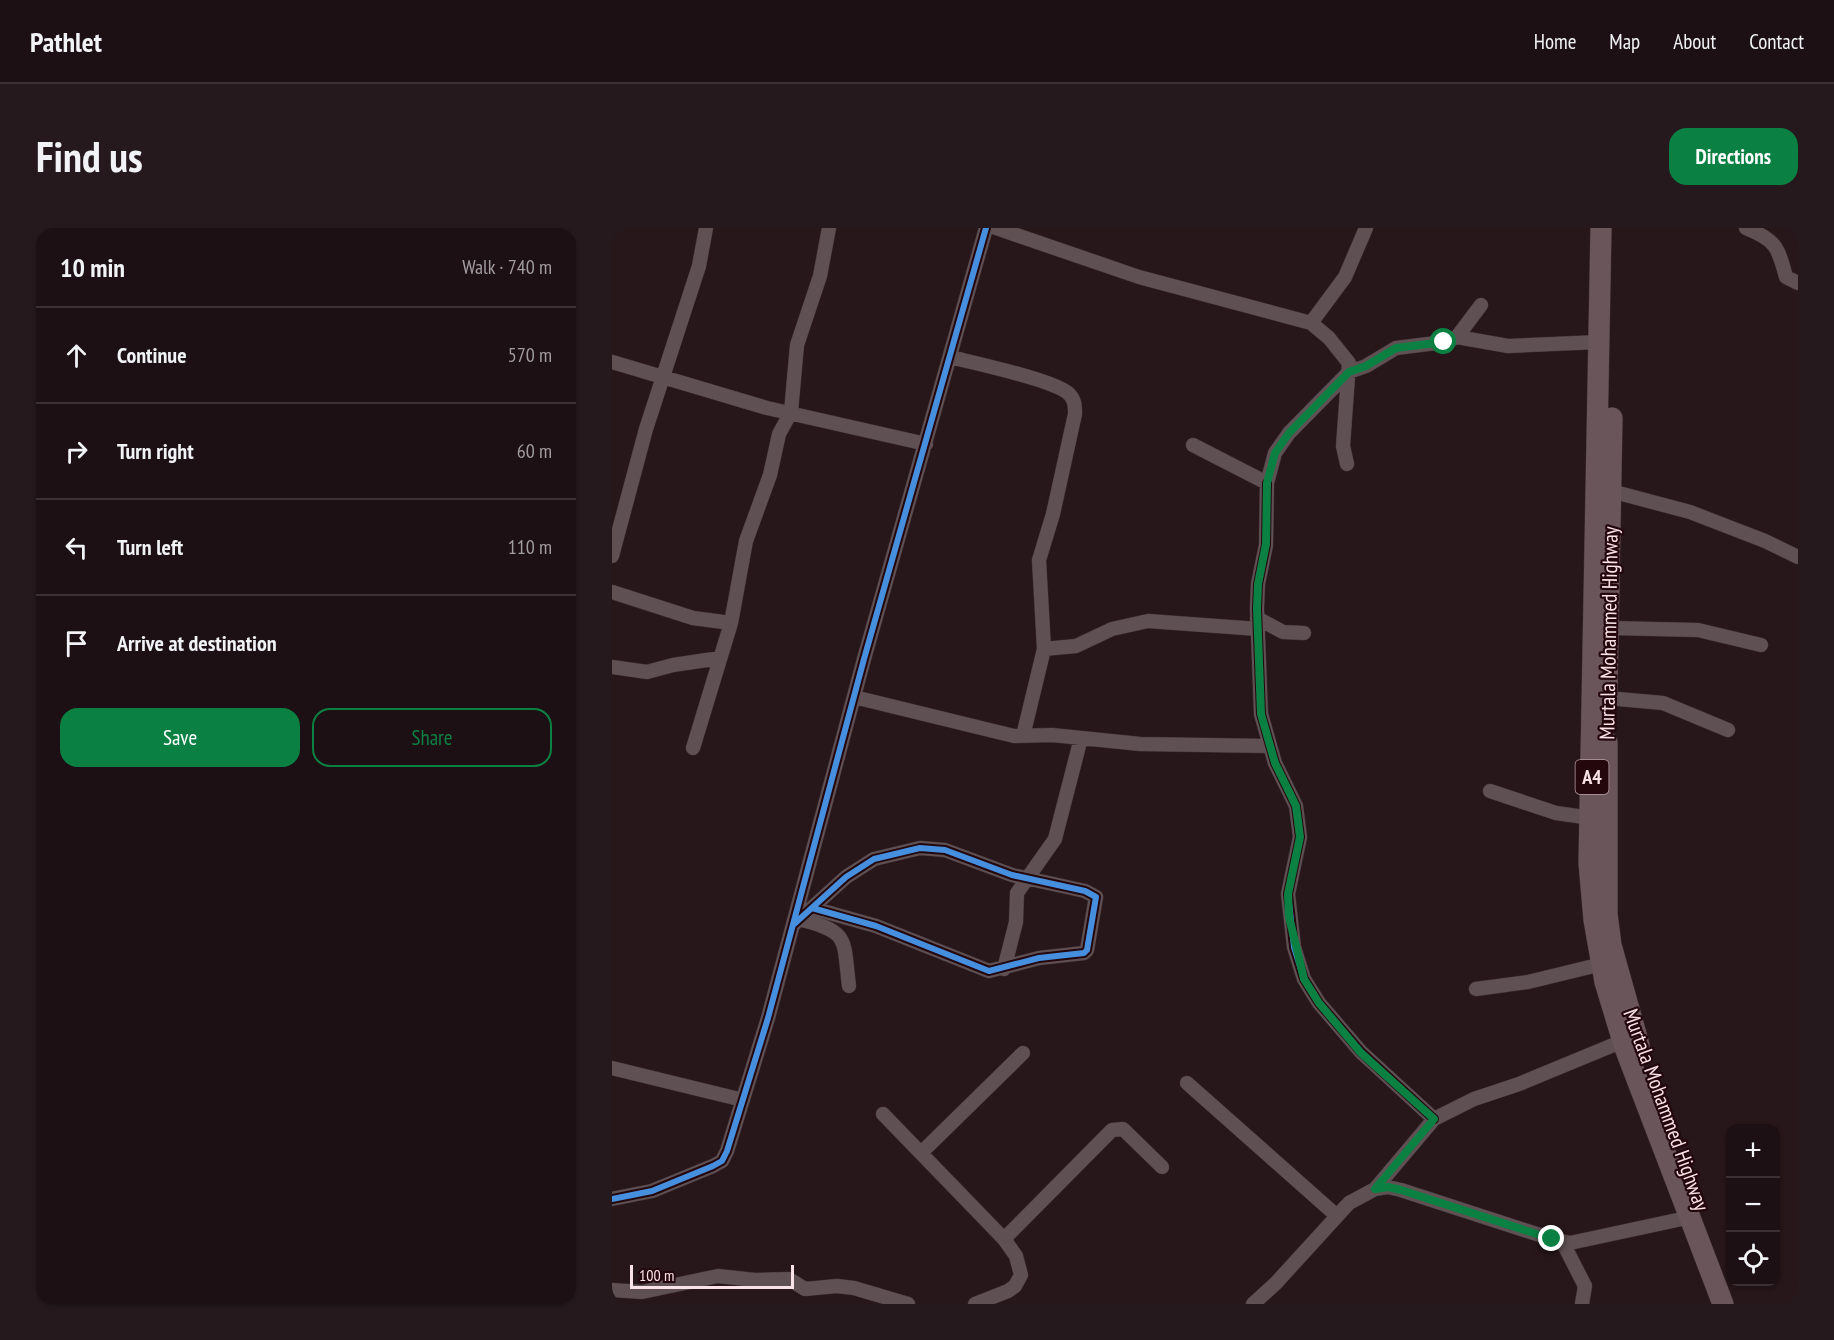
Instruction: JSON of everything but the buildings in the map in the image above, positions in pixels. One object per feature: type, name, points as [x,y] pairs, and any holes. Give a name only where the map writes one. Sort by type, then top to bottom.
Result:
[{"type":"highway","name":"A4","points":[[1601,228],[1589,863],[1594,920],[1602,964],[1623,1041],[1723,1304]]},
{"type":"highway","name":"Murtala Mohammed Highway","points":[[1615,228],[1610,628],[1607,698],[1607,914],[1611,945],[1638,1041],[1737,1304]]},
{"type":"street","points":[[612,556],[662,378],[699,266],[706,228]]},
{"type":"street","points":[[693,748],[731,623],[746,541],[770,475],[779,434],[791,412],[796,345],[812,302],[829,228]]},
{"type":"street","points":[[612,1199],[652,1191],[722,1161],[728,1151],[796,922],[854,697],[986,228]]},
{"type":"street","points":[[996,228],[1139,277],[1311,323],[1342,352],[1349,363],[1343,446],[1347,464]]},
{"type":"street","points":[[1311,323],[1345,277],[1366,228]]},
{"type":"street","points":[[1746,228],[1771,239],[1780,253],[1786,277],[1798,283]]},
{"type":"street","points":[[1457,337],[1481,305]]},
{"type":"street","points":[[1434,1119],[1361,1053],[1319,1003],[1304,979],[1289,917],[1288,894],[1300,837],[1296,806],[1270,746],[1261,714],[1258,584],[1266,544],[1267,483],[1275,453],[1289,433],[1349,372],[1366,366],[1396,348],[1444,342],[1457,337],[1508,346],[1599,342]]},
{"type":"street","points":[[951,357],[1053,386],[1069,394],[1075,402],[1075,414],[1053,514],[1039,560],[1044,649],[1023,736]]},
{"type":"street","points":[[612,362],[662,378],[791,412],[926,444]]},
{"type":"street","points":[[1193,445],[1267,483]]},
{"type":"street","points":[[1611,491],[1690,512],[1765,541],[1798,557]]},
{"type":"street","points":[[612,592],[693,618],[731,623]]},
{"type":"street","points":[[1044,649],[1076,646],[1112,629],[1148,621],[1258,624],[1283,632],[1304,633]]},
{"type":"street","points":[[1610,628],[1698,630],[1761,645]]},
{"type":"street","points":[[612,667],[647,672],[673,665],[720,658]]},
{"type":"street","points":[[854,697],[1006,735],[1081,738],[1140,744],[1270,746]]},
{"type":"street","points":[[1607,698],[1663,704],[1728,730]]},
{"type":"street","points":[[1004,969],[1016,922],[1017,893],[1029,880],[1055,839],[1081,738]]},
{"type":"street","points":[[1490,791],[1556,813],[1591,818]]},
{"type":"street","points":[[796,922],[846,876],[874,859],[920,848],[945,850],[1029,880],[1085,891],[1096,897],[1087,950],[1079,955],[1039,958],[1004,969],[989,971],[876,926],[812,908]]},
{"type":"street","points":[[796,922],[838,932],[844,942],[849,986]]},
{"type":"street","points":[[1476,989],[1528,982],[1602,964]]},
{"type":"street","points":[[1375,1189],[1434,1119],[1474,1099],[1519,1084],[1623,1041]]},
{"type":"street","points":[[921,1153],[1023,1053]]},
{"type":"street","points":[[612,1068],[743,1100]]},
{"type":"street","points":[[1187,1083],[1337,1216]]},
{"type":"street","points":[[883,1114],[1004,1239],[1016,1257],[1021,1269],[1019,1280],[1008,1291],[975,1304]]},
{"type":"street","points":[[1004,1239],[1112,1130],[1123,1129],[1161,1167]]},
{"type":"street","points":[[1252,1304],[1276,1283],[1348,1203],[1375,1189],[1388,1187],[1401,1190],[1562,1241],[1593,1240],[1691,1217]]},
{"type":"street","points":[[1562,1241],[1585,1286],[1582,1304]]},
{"type":"street","points":[[612,1290],[642,1292],[718,1276],[755,1280],[789,1279],[805,1289],[837,1286],[854,1288],[908,1304]]},
{"type":"street","points":[[803,1304],[805,1289]]},
{"type":"cycle path","points":[[612,1199],[652,1191],[713,1166],[722,1161],[727,1151],[768,1018],[864,659],[986,228]]},
{"type":"cycle path","points":[[1267,483],[1266,545],[1258,584],[1257,609],[1261,714],[1275,763],[1296,806],[1300,837],[1288,894],[1294,947],[1304,979],[1319,1003],[1361,1052],[1434,1119]]},
{"type":"cycle path","points":[[793,925],[846,877],[874,859],[920,848],[945,850],[1012,875],[1085,891],[1096,897],[1087,950],[1084,953],[1039,958],[989,971],[876,926],[812,908]]},
{"type":"route","points":[[1444,342],[1405,345],[1366,366],[1349,372],[1289,433],[1275,453],[1267,483],[1266,544],[1258,584],[1261,714],[1275,763],[1296,806],[1300,837],[1288,894],[1289,917],[1294,947],[1304,979],[1319,1003],[1361,1053],[1434,1119],[1375,1189],[1388,1187],[1401,1190],[1552,1239]]}]
